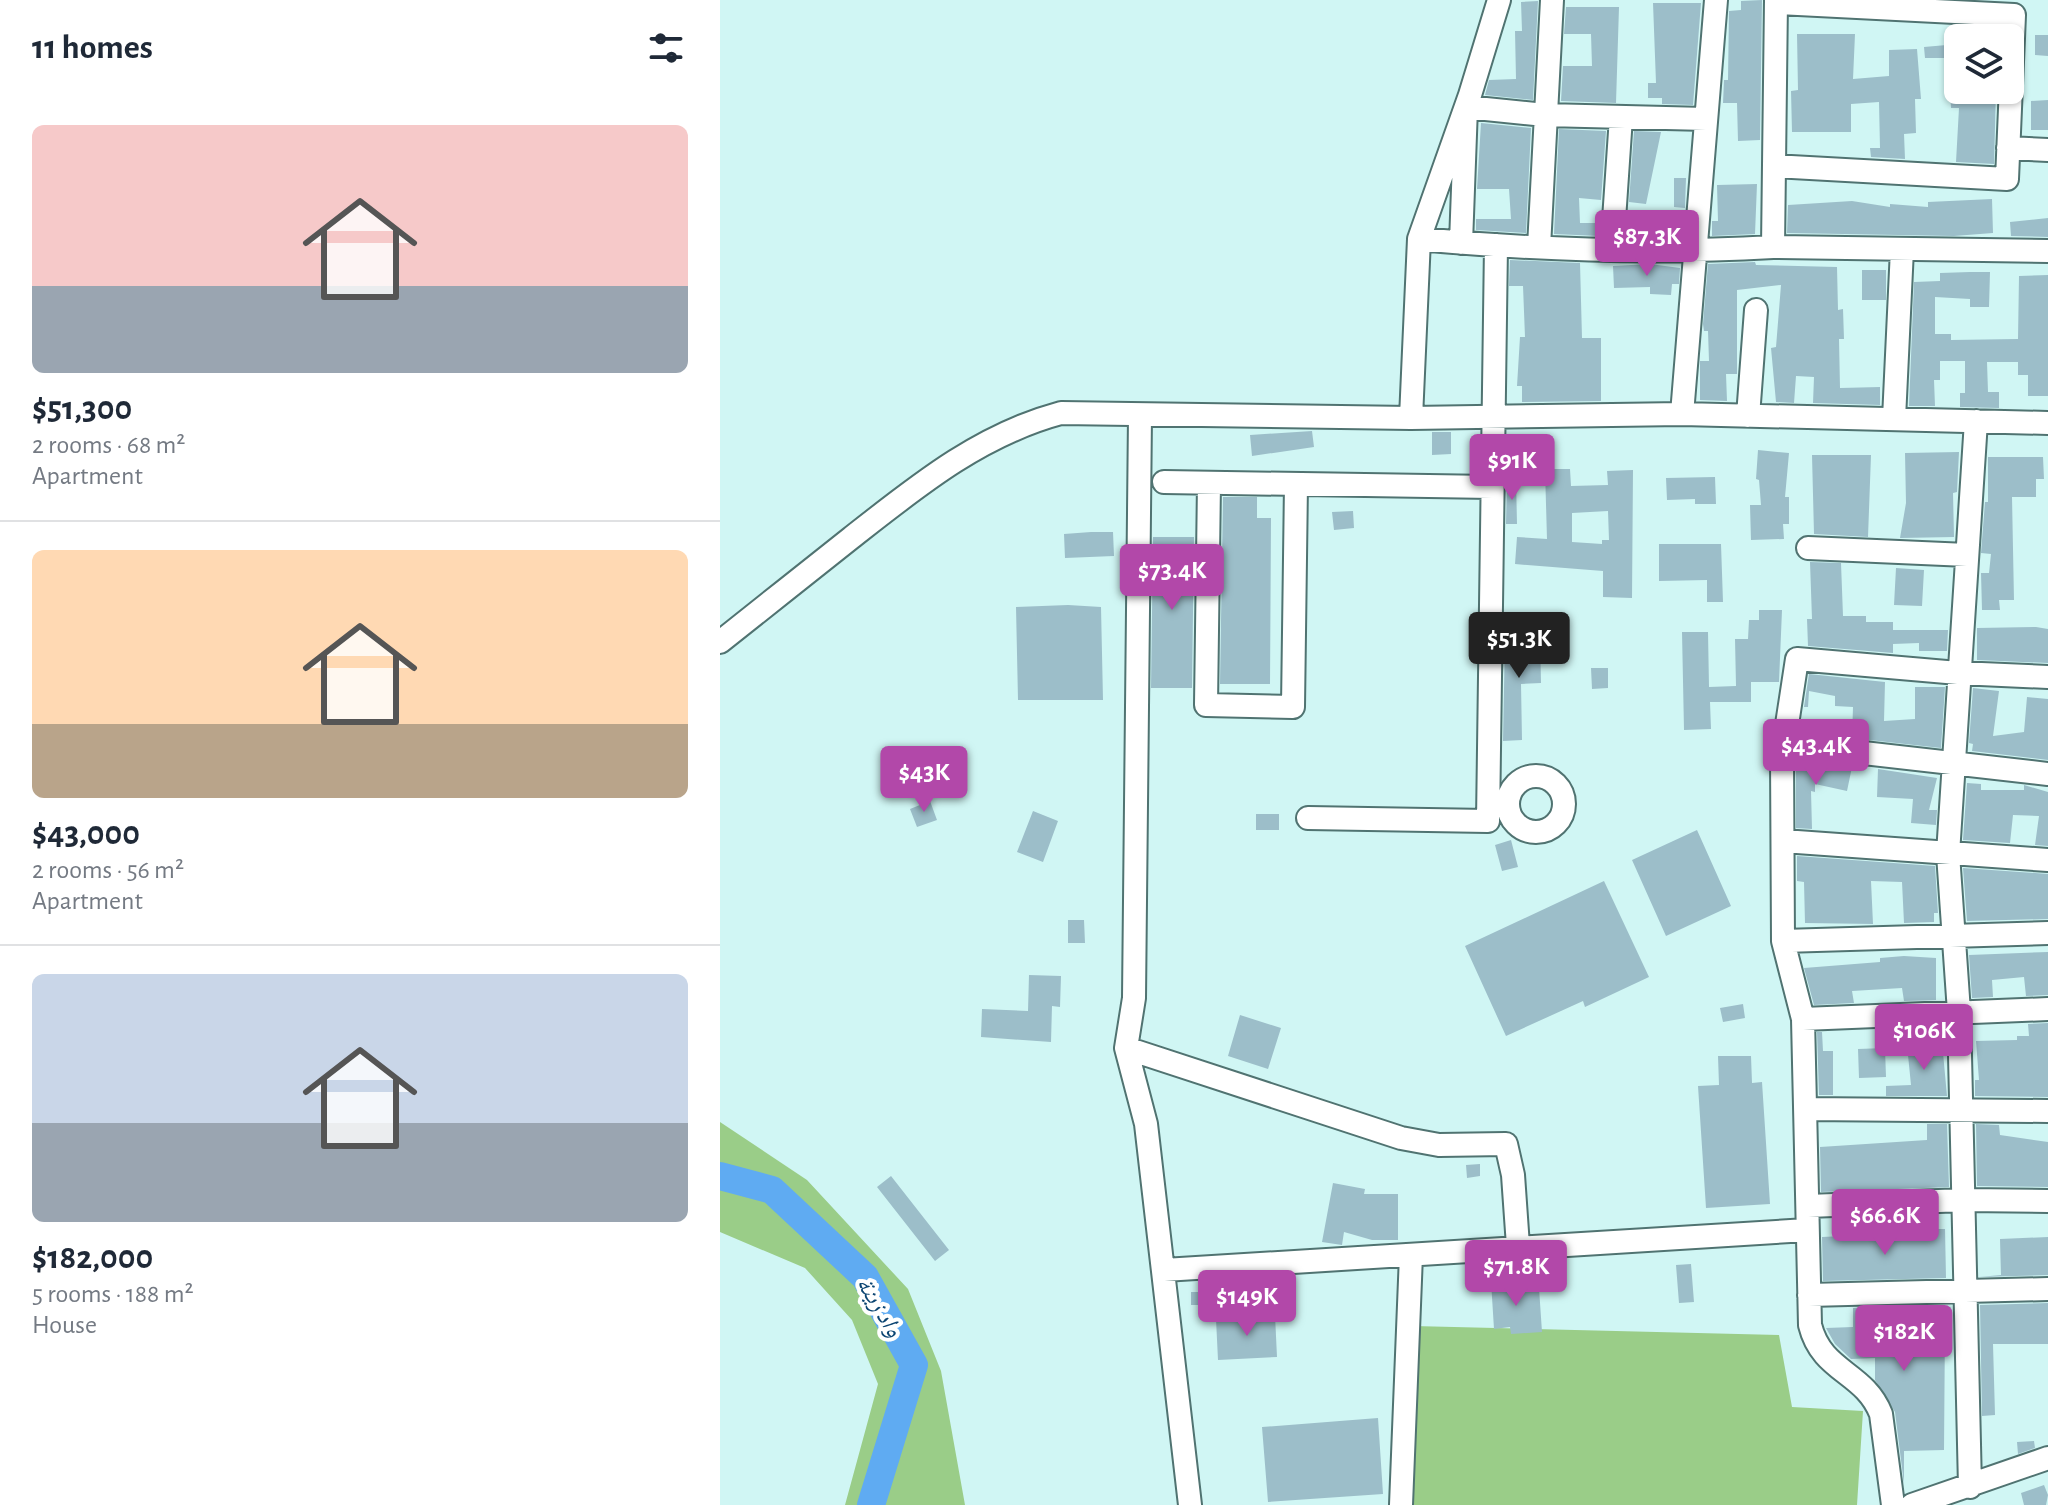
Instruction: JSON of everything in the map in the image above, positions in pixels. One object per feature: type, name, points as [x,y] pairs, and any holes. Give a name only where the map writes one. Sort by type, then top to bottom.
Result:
[{"type":"street","points":[[1411,418],[1419,239],[1466,107],[1499,0]]},
{"type":"street","points":[[1539,247],[1552,0]]},
{"type":"street","points":[[1682,414],[1716,0]]},
{"type":"street","points":[[1773,247],[1776,1],[2014,15],[2007,179],[1774,166]]},
{"type":"street","points":[[1466,107],[1545,115],[1706,119]]},
{"type":"street","points":[[1461,243],[1466,107]]},
{"type":"street","points":[[1612,249],[1621,117]]},
{"type":"street","points":[[2008,148],[2048,150]]},
{"type":"street","points":[[1419,239],[1694,252],[1773,247],[2048,251]]},
{"type":"street","points":[[1308,818],[1488,821],[1498,806],[1492,487],[1496,245]]},
{"type":"street","points":[[1894,419],[1902,249]]},
{"type":"street","points":[[1748,416],[1756,310]]},
{"type":"street","points":[[720,642],[920,484],[973,449],[1022,424],[1061,413],[1411,418],[1682,414],[2048,423]]},
{"type":"street","points":[[1140,416],[1134,998],[1126,1048],[1146,1124],[1190,1505]]},
{"type":"street","points":[[1970,1487],[1963,1290],[1965,1200],[1959,1012],[1948,854],[1976,421]]},
{"type":"street","points":[[1164,482],[1492,487]]},
{"type":"street","points":[[1209,483],[1206,705],[1293,707],[1296,484]]},
{"type":"street","points":[[1808,548],[1967,555]]},
{"type":"street","points":[[1893,1505],[1881,1414],[1862,1384],[1816,1347],[1809,1295],[1803,1019],[1783,941],[1784,744],[1797,659],[1958,673],[2048,677]]},
{"type":"street","points":[[1784,744],[2048,774]]},
{"type":"street","points":[[1783,841],[2048,860]]},
{"type":"street","points":[[1783,941],[2048,933]]},
{"type":"street","points":[[1803,1019],[2048,1009]]},
{"type":"street","points":[[1126,1048],[1401,1138],[1439,1145],[1506,1144],[1518,1246]]},
{"type":"street","points":[[1806,1109],[2048,1111]]},
{"type":"street","points":[[1808,1206],[1965,1200],[2048,1201]]},
{"type":"street","points":[[1164,1270],[1807,1230]]},
{"type":"street","points":[[1401,1505],[1411,1255]]},
{"type":"street","points":[[1809,1295],[2048,1289]]},
{"type":"street","points":[[1912,1505],[2048,1458]]},
{"type":"green space","points":[[720,1122],[807,1180],[908,1289],[941,1371],[965,1505],[845,1505],[878,1384],[852,1320],[805,1268],[720,1232]]},
{"type":"green space","points":[[1413,1326],[1779,1335],[1792,1407],[1863,1411],[1857,1505],[1411,1505]]},
{"type":"building","points":[[1762,0],[1760,140],[1738,141],[1737,103],[1723,103],[1724,80],[1728,80],[1729,11],[1741,10],[1741,1]]},
{"type":"building","points":[[1538,1],[1533,100],[1485,95],[1489,80],[1516,79],[1515,31],[1522,31],[1521,2]]},
{"type":"building","points":[[1653,3],[1701,3],[1693,105],[1662,104],[1662,98],[1648,98],[1648,83],[1656,83]]},
{"type":"building","points":[[1566,7],[1619,7],[1616,103],[1561,101],[1563,66],[1592,66],[1591,34],[1564,34]]},
{"type":"building","points":[[1797,34],[1855,34],[1853,79],[1889,76],[1889,50],[1917,49],[1921,99],[1915,99],[1916,133],[1904,134],[1905,159],[1871,157],[1870,148],[1880,148],[1879,102],[1851,104],[1851,132],[1792,132],[1791,91],[1798,90]]},
{"type":"building","points":[[2035,35],[2048,35],[2048,56],[2035,55]]},
{"type":"building","points":[[1944,45],[1944,58],[1925,58],[1924,47]]},
{"type":"building","points":[[2048,100],[2048,130],[2031,130],[2031,101]]},
{"type":"building","points":[[1951,104],[1996,104],[1994,164],[1956,162],[1959,108],[1951,108]]},
{"type":"building","points":[[1481,123],[1531,128],[1526,233],[1476,230],[1476,219],[1511,219],[1509,189],[1477,189]]},
{"type":"building","points":[[1559,129],[1606,131],[1601,200],[1579,198],[1580,223],[1600,223],[1599,236],[1554,234]]},
{"type":"building","points":[[1634,131],[1661,132],[1646,204],[1629,202]]},
{"type":"building","points":[[1674,178],[1686,178],[1685,208],[1674,207]]},
{"type":"building","points":[[1757,184],[1755,234],[1712,236],[1712,221],[1718,221],[1717,185]]},
{"type":"building","points":[[1992,199],[1993,233],[1954,236],[1787,233],[1788,205],[1852,201],[1890,207],[1890,204],[1928,207],[1928,202]]},
{"type":"building","points":[[2048,218],[2048,237],[2011,236],[2010,222]]},
{"type":"building","points":[[1628,222],[1647,222],[1646,226],[1652,227],[1652,236],[1627,236]]},
{"type":"building","points":[[1510,260],[1580,263],[1582,338],[1601,338],[1601,401],[1522,402],[1522,386],[1517,386],[1520,337],[1525,337],[1523,286],[1509,286]]},
{"type":"building","points":[[1755,262],[1756,265],[1837,267],[1838,310],[1843,309],[1844,339],[1839,339],[1840,388],[1880,387],[1880,405],[1813,403],[1814,377],[1796,376],[1794,403],[1776,402],[1771,348],[1776,347],[1781,285],[1737,290],[1737,374],[1726,374],[1727,401],[1700,400],[1700,361],[1709,361],[1708,331],[1704,331],[1703,324],[1708,264]]},
{"type":"building","points":[[1650,264],[1680,268],[1679,284],[1672,284],[1671,295],[1650,294],[1650,287],[1614,288],[1613,266]]},
{"type":"building","points":[[1862,270],[1886,270],[1886,300],[1862,300]]},
{"type":"building","points":[[1990,272],[1989,307],[1970,307],[1970,299],[1935,297],[1935,334],[1951,334],[1951,340],[2018,339],[2019,276],[2048,275],[2048,396],[2028,396],[2028,375],[2018,375],[2018,362],[1987,362],[1988,392],[1999,392],[1999,408],[1960,407],[1960,393],[1965,393],[1965,361],[1940,361],[1940,380],[1934,380],[1935,406],[1909,406],[1914,282],[1940,281],[1940,273]]},
{"type":"building","points":[[1312,431],[1314,447],[1252,456],[1250,435]]},
{"type":"building","points":[[1432,432],[1451,432],[1451,454],[1432,455]]},
{"type":"building","points":[[1758,450],[1789,453],[1785,497],[1789,497],[1789,524],[1783,524],[1784,539],[1751,540],[1750,505],[1761,505],[1759,480],[1756,479]]},
{"type":"building","points":[[1959,452],[1957,492],[1953,493],[1954,537],[1900,538],[1906,503],[1905,453]]},
{"type":"building","points":[[1812,455],[1871,455],[1868,537],[1814,534]]},
{"type":"building","points":[[1988,457],[2043,457],[2044,479],[2036,479],[2036,497],[2012,497],[2014,600],[1999,600],[2000,610],[1982,610],[1981,573],[1989,573],[1991,554],[1981,553],[1985,502],[1988,502]]},
{"type":"building","points":[[1545,469],[1570,469],[1571,486],[1608,485],[1607,471],[1633,470],[1632,598],[1603,597],[1603,571],[1515,564],[1517,537],[1547,539]],"holes":[[[1608,511],[1609,540],[1602,540],[1602,544],[1572,542],[1572,513]]]},
{"type":"building","points":[[1715,477],[1716,504],[1695,504],[1695,499],[1667,500],[1666,478]]},
{"type":"building","points":[[1507,478],[1516,478],[1517,524],[1506,524]]},
{"type":"building","points":[[1223,497],[1257,497],[1257,518],[1271,518],[1270,684],[1220,684]]},
{"type":"building","points":[[1353,511],[1354,528],[1334,530],[1332,512]]},
{"type":"building","points":[[1113,532],[1114,556],[1065,558],[1064,534]]},
{"type":"building","points":[[1153,537],[1194,537],[1192,688],[1151,688]]},
{"type":"building","points":[[1659,544],[1721,544],[1723,602],[1707,602],[1707,580],[1659,581]]},
{"type":"building","points":[[1810,562],[1841,563],[1843,616],[1866,616],[1866,622],[1893,622],[1893,630],[1948,630],[1947,651],[1919,651],[1919,643],[1893,644],[1893,653],[1808,646],[1807,619],[1812,619]]},
{"type":"building","points":[[1896,568],[1924,570],[1922,606],[1894,605]]},
{"type":"building","points":[[1016,607],[1101,607],[1103,700],[1018,700]]},
{"type":"building","points":[[1759,610],[1782,610],[1779,682],[1751,682],[1751,702],[1710,702],[1711,729],[1684,730],[1682,632],[1708,632],[1709,687],[1736,686],[1735,639],[1748,639],[1749,620],[1759,620]]},
{"type":"building","points":[[1977,628],[2048,629],[2048,663],[1977,660]]},
{"type":"building","points":[[1540,636],[1541,683],[1521,684],[1522,740],[1503,741],[1505,637]]},
{"type":"building","points":[[1591,668],[1608,668],[1608,688],[1592,689]]},
{"type":"building","points":[[1809,674],[1885,682],[1884,721],[1915,719],[1915,687],[1945,687],[1941,748],[1852,738],[1853,707],[1835,706],[1835,696],[1809,691],[1808,707],[1804,707]]},
{"type":"building","points":[[1973,688],[1999,691],[1993,736],[2024,732],[2027,697],[2048,699],[2048,760],[1972,751],[1973,744],[1969,743]]},
{"type":"building","points":[[922,754],[938,754],[938,769],[922,769]]},
{"type":"building","points":[[1796,762],[1852,767],[1847,791],[1815,784],[1815,792],[1811,791],[1812,829],[1796,828]]},
{"type":"building","points":[[1878,769],[1937,778],[1929,810],[1937,810],[1936,825],[1911,823],[1913,799],[1877,797]]},
{"type":"building","points":[[1967,783],[1981,784],[1981,790],[2024,790],[2024,785],[2048,792],[2048,846],[2035,845],[2039,816],[2013,815],[2010,843],[1963,840]]},
{"type":"building","points":[[930,801],[937,820],[917,827],[910,809]]},
{"type":"building","points":[[1033,811],[1058,821],[1043,862],[1017,852]]},
{"type":"building","points":[[1256,814],[1279,814],[1279,830],[1256,830]]},
{"type":"building","points":[[1697,830],[1731,906],[1666,936],[1632,860]]},
{"type":"building","points":[[1511,840],[1518,867],[1502,871],[1495,845]]},
{"type":"building","points":[[1797,856],[1935,866],[1938,913],[1934,913],[1934,922],[1904,923],[1902,882],[1871,881],[1873,924],[1805,923],[1804,882],[1797,881]]},
{"type":"building","points":[[1963,868],[2048,874],[2048,919],[1967,921]]},
{"type":"building","points":[[1604,881],[1649,977],[1585,1007],[1583,1001],[1506,1036],[1465,946]]},
{"type":"building","points":[[1068,920],[1084,920],[1085,943],[1068,943]]},
{"type":"building","points":[[2048,952],[2048,995],[2026,996],[2024,977],[1992,980],[1993,997],[1972,998],[1969,955]]},
{"type":"building","points":[[1880,958],[1936,958],[1936,1000],[1904,1001],[1902,988],[1852,991],[1854,1003],[1814,1005],[1804,968],[1880,962]]},
{"type":"building","points":[[1029,975],[1061,976],[1060,1007],[1052,1006],[1051,1042],[981,1037],[982,1009],[1028,1011]]},
{"type":"building","points":[[1743,1004],[1745,1018],[1723,1022],[1720,1008]]},
{"type":"building","points":[[1240,1015],[1281,1028],[1268,1069],[1228,1056]]},
{"type":"building","points":[[2048,1023],[2048,1097],[1975,1096],[1975,1080],[1979,1080],[1976,1041],[2017,1040],[2017,1036],[2029,1036],[2028,1024]]},
{"type":"building","points":[[1817,1032],[1822,1032],[1823,1051],[1833,1051],[1833,1095],[1819,1095]]},
{"type":"building","points":[[1942,1042],[1947,1096],[1886,1096],[1886,1086],[1911,1085],[1907,1045]]},
{"type":"building","points":[[1885,1048],[1886,1077],[1859,1078],[1858,1049]]},
{"type":"building","points":[[1718,1056],[1751,1056],[1752,1083],[1762,1082],[1770,1204],[1706,1208],[1698,1086],[1719,1085]]},
{"type":"building","points":[[1927,1124],[1947,1124],[1949,1187],[1821,1192],[1820,1147],[1927,1140]]},
{"type":"building","points":[[1976,1124],[1999,1125],[2000,1135],[2048,1142],[2048,1187],[1977,1186]]},
{"type":"building","points":[[1480,1164],[1480,1176],[1467,1178],[1466,1165]]},
{"type":"building","points":[[891,1176],[949,1250],[935,1261],[877,1187]]},
{"type":"building","points":[[1333,1183],[1365,1189],[1364,1194],[1398,1194],[1398,1240],[1372,1240],[1344,1232],[1342,1245],[1322,1242]]},
{"type":"building","points":[[1916,1229],[1945,1229],[1946,1278],[1823,1281],[1822,1237],[1885,1234],[1885,1240],[1916,1237]]},
{"type":"building","points":[[2048,1237],[2048,1275],[1979,1277],[2001,1275],[2000,1239]]},
{"type":"building","points":[[1691,1264],[1694,1302],[1679,1303],[1676,1265]]},
{"type":"building","points":[[1510,1280],[1511,1290],[1539,1288],[1542,1332],[1511,1334],[1510,1327],[1494,1329],[1491,1281]]},
{"type":"building","points":[[1191,1292],[1206,1292],[1206,1305],[1191,1305]]},
{"type":"building","points":[[2048,1303],[2048,1344],[1993,1344],[1995,1415],[1982,1416],[1980,1305]]},
{"type":"building","points":[[1877,1307],[1877,1323],[1945,1323],[1944,1450],[1904,1451],[1904,1484],[1895,1412],[1875,1380],[1875,1358],[1851,1359],[1835,1344],[1826,1328],[1853,1327],[1853,1308]]},
{"type":"building","points":[[1275,1315],[1277,1357],[1218,1360],[1216,1319]]},
{"type":"building","points":[[1378,1418],[1383,1494],[1268,1502],[1262,1427]]},
{"type":"building","points":[[2034,1441],[2035,1448],[2018,1454],[2017,1442]]},
{"type":"building","points":[[2044,1485],[2048,1495],[2046,1505],[2024,1505],[2021,1493]]},
{"type":"waterway","name":"واد زينة","points":[[720,1176],[772,1190],[865,1277],[914,1365],[871,1505]]}]
